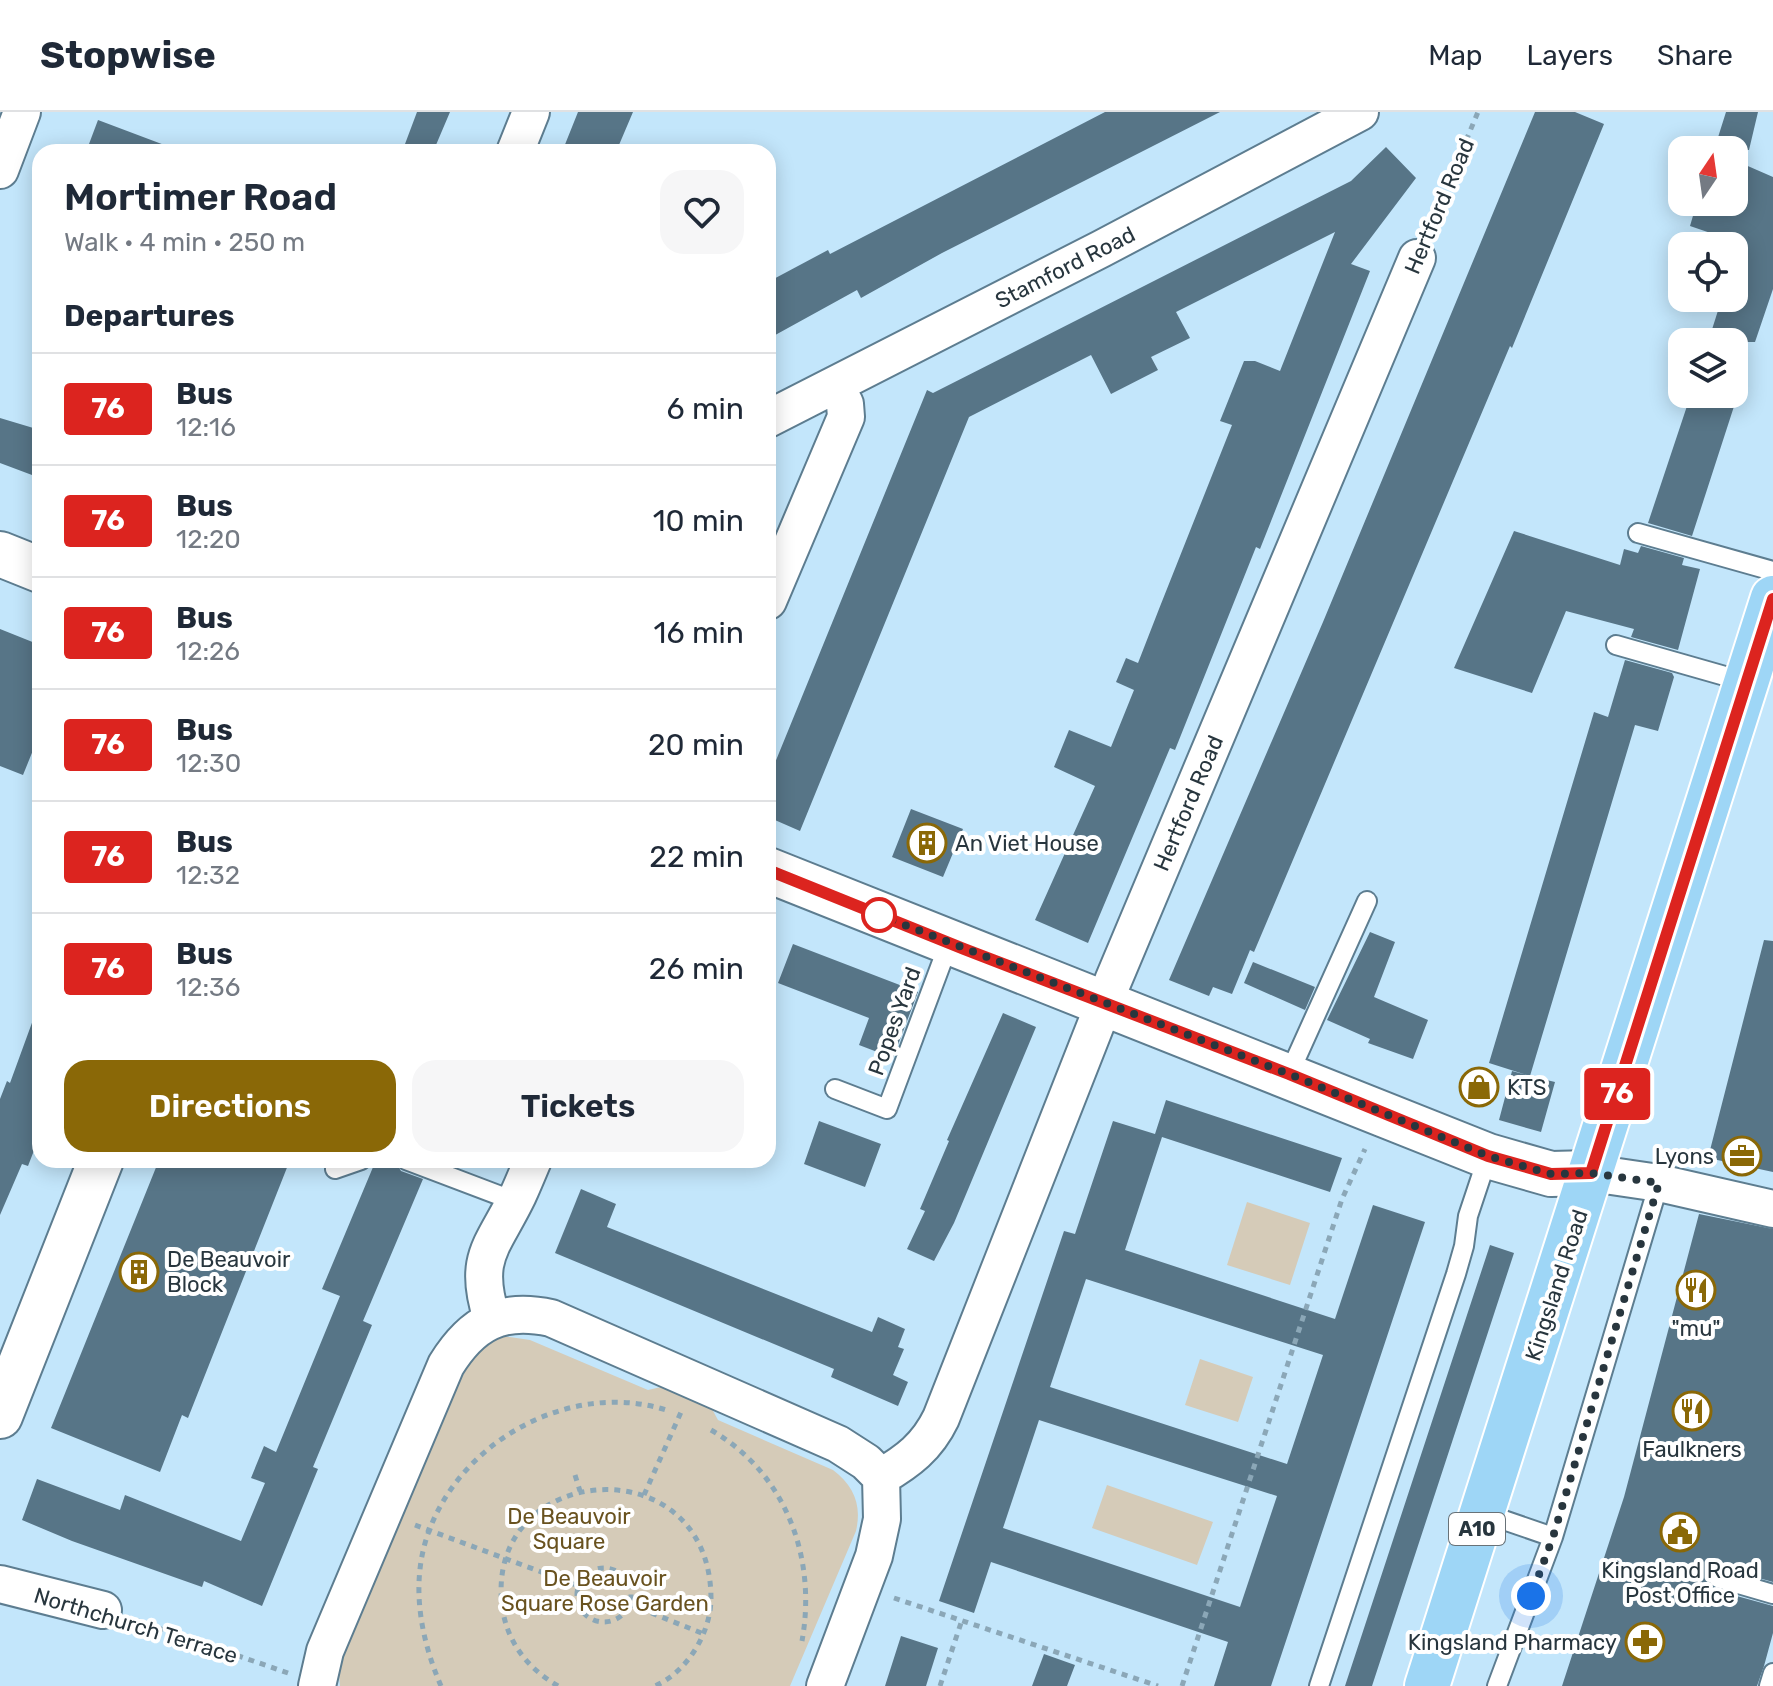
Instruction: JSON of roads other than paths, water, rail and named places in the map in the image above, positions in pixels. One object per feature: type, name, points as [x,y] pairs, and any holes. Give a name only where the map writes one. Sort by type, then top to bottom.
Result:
[{"type":"highway","name":"Kingsland Road","points":[[1427,1686],[1773,598]]},
{"type":"street","points":[[0,170],[22,112]]},
{"type":"street","points":[[518,144],[531,112]]},
{"type":"street","name":"Stamford Road","points":[[776,415],[1360,112]]},
{"type":"street","name":"Hertford Road","points":[[881,1477],[913,1458],[931,1439],[941,1418],[1104,1002],[1417,258]]},
{"type":"street","points":[[776,582],[846,417],[845,404],[835,385]]},
{"type":"street","points":[[0,554],[32,567]]},
{"type":"street","points":[[776,873],[1289,1074],[1488,1156],[1551,1174],[1591,1173],[1659,1183],[1773,1209]]},
{"type":"street","points":[[0,1416],[98,1168]]},
{"type":"street","points":[[492,1319],[484,1294],[483,1271],[488,1250],[529,1168]]},
{"type":"street","points":[[316,1684],[325,1651],[446,1365],[471,1332],[492,1319],[519,1313],[551,1318],[838,1444],[866,1462],[881,1477],[882,1519],[874,1556],[825,1686]]},
{"type":"street","name":"Northchurch Terrace","points":[[0,1584],[103,1610]]},
{"type":"lane","points":[[1638,533],[1773,571]]},
{"type":"lane","points":[[1616,645],[1746,682]]},
{"type":"lane","points":[[1289,1074],[1367,901]]},
{"type":"lane","name":"Popes Yard","points":[[835,1089],[887,1109],[949,943]]},
{"type":"lane","points":[[1319,1686],[1452,1284],[1464,1246],[1468,1216],[1488,1156]]},
{"type":"lane","points":[[427,1168],[514,1201]]},
{"type":"lane","points":[[1497,1686],[1553,1537],[1659,1183]]},
{"type":"lane","points":[[1483,1513],[1553,1537]]},
{"type":"lane","points":[[1718,1578],[1773,1594]]},
{"type":"lane","points":[[1769,1686],[1773,1673]]},
{"type":"place","name":"An Viet House","points":[[927,843]]},
{"type":"place","name":"KTS","points":[[1479,1087]]},
{"type":"place","name":"Lyons","points":[[1742,1156]]},
{"type":"place","name":"De Beauvoir Block","points":[[139,1272]]},
{"type":"place","name":"\"mu\"","points":[[1696,1290]]},
{"type":"place","name":"Faulkners","points":[[1692,1411]]},
{"type":"place","name":"Kingsland Road Post Office","points":[[1680,1532]]},
{"type":"place","name":"Kingsland Pharmacy","points":[[1645,1642]]},
{"type":"park label","name":"De Beauvoir Square","points":[[569,1528]]},
{"type":"park label","name":"De Beauvoir Square Rose Garden","points":[[605,1590]]}]
